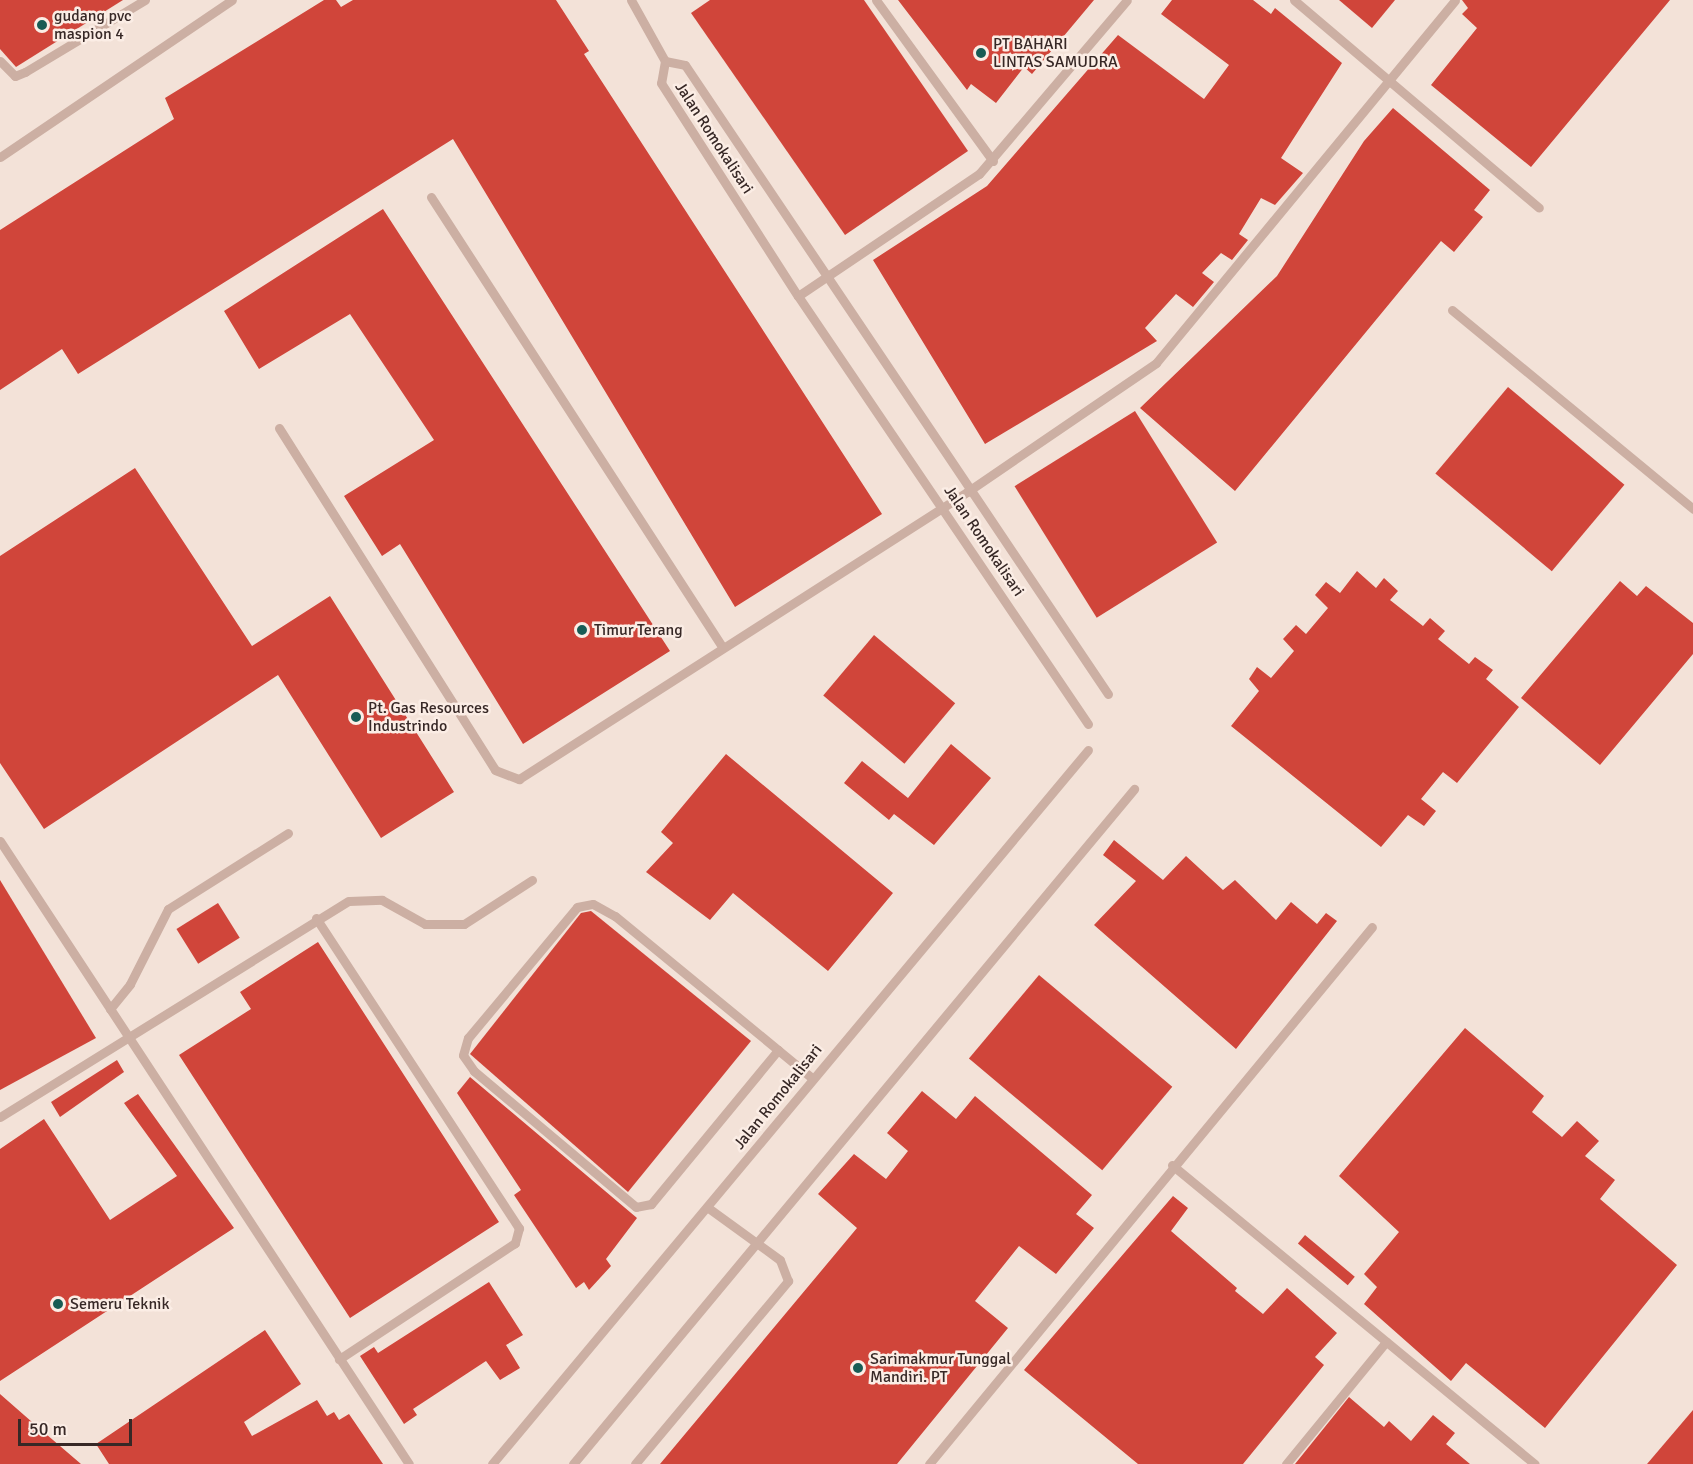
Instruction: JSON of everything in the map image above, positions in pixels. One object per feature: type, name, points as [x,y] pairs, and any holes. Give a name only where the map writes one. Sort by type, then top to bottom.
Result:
[{"type":"lane","points":[[0,61],[15,76],[25,72],[145,0]]},
{"type":"lane","points":[[0,157],[232,0]]},
{"type":"lane","points":[[631,0],[665,61]]},
{"type":"lane","points":[[876,0],[993,161]]},
{"type":"lane","points":[[798,297],[961,190],[993,161],[1127,0]]},
{"type":"lane","points":[[1294,0],[1539,208]]},
{"type":"lane","points":[[279,428],[495,770],[519,779],[721,645],[967,492],[1156,363],[1455,0]]},
{"type":"lane","name":"Jalan Romokalisari","points":[[1088,724],[798,297],[661,83],[665,61],[685,64],[831,275],[967,492],[1108,694]]},
{"type":"lane","points":[[431,197],[721,645]]},
{"type":"lane","points":[[1452,310],[1693,509]]},
{"type":"lane","name":"Jalan Romokalisari","points":[[492,1464],[1088,750]]},
{"type":"lane","points":[[573,1464],[760,1243],[1134,789]]},
{"type":"lane","points":[[110,1010],[130,984],[168,909],[288,832]]},
{"type":"lane","points":[[0,841],[129,1041],[409,1464]]},
{"type":"lane","points":[[0,1117],[129,1041],[316,918],[349,902],[381,900],[426,924],[464,924],[532,880]]},
{"type":"lane","points":[[778,1050],[651,1204],[636,1207],[474,1071],[463,1054],[468,1038],[577,907],[593,904],[615,916],[778,1050],[812,1078]]},
{"type":"lane","points":[[316,918],[519,1228],[515,1243],[339,1359]]},
{"type":"lane","points":[[929,1464],[1172,1165],[1372,927]]},
{"type":"lane","points":[[1172,1165],[1535,1464]]},
{"type":"lane","points":[[635,1464],[788,1281],[780,1260],[760,1243],[707,1207]]},
{"type":"lane","points":[[1286,1464],[1386,1342]]},
{"type":"building","name":"gudang pvc maspion 4","points":[[0,0],[123,0],[16,67],[0,49]]},
{"type":"building","points":[[324,0],[336,0],[341,7],[353,0],[556,0],[589,51],[584,54],[882,514],[735,607],[453,139],[78,374],[62,349],[0,390],[0,230],[174,119],[165,98]]},
{"type":"building","points":[[710,0],[864,0],[968,151],[845,235],[691,13]]},
{"type":"building","name":"PT BAHARI LINTAS SAMUDRA","points":[[898,0],[1094,0],[1032,74],[1024,67],[996,103],[971,84],[967,90]]},
{"type":"building","points":[[1172,0],[1253,0],[1271,14],[1275,8],[1342,63],[1281,158],[1303,173],[1275,205],[1261,198],[1239,234],[1248,240],[1232,260],[1221,253],[1202,273],[1214,282],[1193,307],[1176,294],[1145,328],[1157,341],[985,444],[873,260],[987,186],[1118,35],[1204,99],[1229,65],[1161,14]]},
{"type":"building","points":[[1339,0],[1395,0],[1372,28]]},
{"type":"building","points":[[1462,0],[1670,0],[1531,167],[1431,85],[1477,28],[1462,14],[1468,8]]},
{"type":"building","points":[[1393,108],[1490,190],[1474,210],[1483,217],[1454,252],[1441,241],[1235,491],[1140,408],[1277,276],[1364,141]]},
{"type":"building","points":[[383,209],[670,651],[523,744],[400,544],[382,556],[344,496],[434,440],[350,314],[259,369],[224,311]]},
{"type":"building","points":[[1508,387],[1624,485],[1552,571],[1435,474]]},
{"type":"building","points":[[1135,411],[1217,542],[1097,618],[1015,486]]},
{"type":"building","points":[[135,468],[252,646],[330,596],[454,792],[381,838],[278,675],[44,829],[0,763],[0,556]]},
{"type":"building","points":[[1357,571],[1376,588],[1384,578],[1398,591],[1390,600],[1423,626],[1430,618],[1445,631],[1438,639],[1469,664],[1475,657],[1493,670],[1486,679],[1519,707],[1457,783],[1443,772],[1421,799],[1436,811],[1424,826],[1408,815],[1381,847],[1231,726],[1259,691],[1249,679],[1257,667],[1271,678],[1294,651],[1283,639],[1296,625],[1306,634],[1328,608],[1315,595],[1326,582],[1340,593]]},
{"type":"building","points":[[1620,581],[1637,596],[1646,586],[1693,623],[1693,654],[1600,765],[1521,698]]},
{"type":"building","points":[[874,635],[955,703],[904,764],[823,696]]},
{"type":"building","points":[[951,744],[991,778],[934,845],[894,814],[889,820],[844,783],[862,761],[908,798]]},
{"type":"building","points":[[726,754],[893,893],[828,971],[733,893],[710,920],[646,872],[673,843],[661,832]]},
{"type":"building","points":[[1114,840],[1163,880],[1186,856],[1223,890],[1235,880],[1276,920],[1291,902],[1317,924],[1326,913],[1337,921],[1236,1049],[1094,925],[1136,881],[1103,855]]},
{"type":"building","points":[[0,880],[96,1038],[0,1090]]},
{"type":"building","points":[[218,903],[240,938],[198,964],[176,929]]},
{"type":"building","points":[[591,911],[751,1041],[628,1192],[470,1054],[581,913]]},
{"type":"building","points":[[318,942],[499,1222],[350,1318],[179,1055],[251,1009],[240,992]]},
{"type":"building","points":[[1039,975],[1172,1087],[1102,1170],[969,1058]]},
{"type":"building","points":[[1465,1028],[1544,1096],[1532,1112],[1562,1137],[1577,1121],[1599,1141],[1585,1156],[1615,1180],[1600,1199],[1677,1265],[1545,1428],[1466,1363],[1451,1381],[1364,1304],[1377,1287],[1364,1274],[1399,1232],[1339,1176]]},
{"type":"building","points":[[117,1060],[124,1072],[60,1117],[51,1102]]},
{"type":"building","points":[[470,1077],[637,1218],[606,1259],[611,1266],[589,1290],[584,1282],[576,1288],[514,1195],[521,1190],[457,1093]]},
{"type":"building","name":"Sarimakmur Tunggal Mandiri. PT","points":[[922,1091],[956,1119],[975,1096],[1092,1195],[1076,1214],[1094,1228],[1056,1274],[1019,1246],[975,1301],[1008,1328],[897,1464],[660,1464],[857,1228],[818,1194],[854,1154],[886,1179],[908,1151],[887,1133]]},
{"type":"building","name":"Semeru Teknik","points":[[138,1094],[234,1228],[0,1381],[0,1149],[44,1119],[110,1220],[177,1176],[124,1103]]},
{"type":"building","points":[[1173,1196],[1188,1208],[1171,1231],[1237,1288],[1235,1291],[1263,1314],[1287,1288],[1337,1333],[1315,1357],[1324,1365],[1243,1464],[1138,1464],[1024,1370]]},
{"type":"building","points":[[1305,1235],[1355,1277],[1348,1285],[1298,1243]]},
{"type":"building","points":[[489,1282],[523,1335],[506,1345],[520,1368],[500,1380],[486,1361],[413,1409],[417,1415],[404,1424],[360,1356],[374,1347],[378,1353]]},
{"type":"building","points":[[265,1330],[301,1384],[244,1422],[252,1436],[317,1400],[327,1416],[334,1412],[339,1420],[349,1414],[383,1464],[109,1464],[96,1444]]},
{"type":"building","points":[[0,1394],[32,1422],[81,1464],[0,1464]]},
{"type":"building","points":[[1349,1397],[1384,1427],[1389,1421],[1411,1441],[1433,1415],[1455,1433],[1446,1444],[1470,1464],[1295,1464]]},
{"type":"building","points":[[1693,1410],[1693,1464],[1647,1464]]},
{"type":"place","name":"gudang pvc maspion 4","points":[[42,25]]},
{"type":"place","name":"PT BAHARI LINTAS SAMUDRA","points":[[981,53]]},
{"type":"place","name":"Timur Terang","points":[[582,630]]},
{"type":"place","name":"Pt. Gas Resources Industrindo","points":[[356,717]]},
{"type":"place","name":"Semeru Teknik","points":[[58,1304]]},
{"type":"place","name":"Sarimakmur Tunggal Mandiri. PT","points":[[858,1368]]}]
